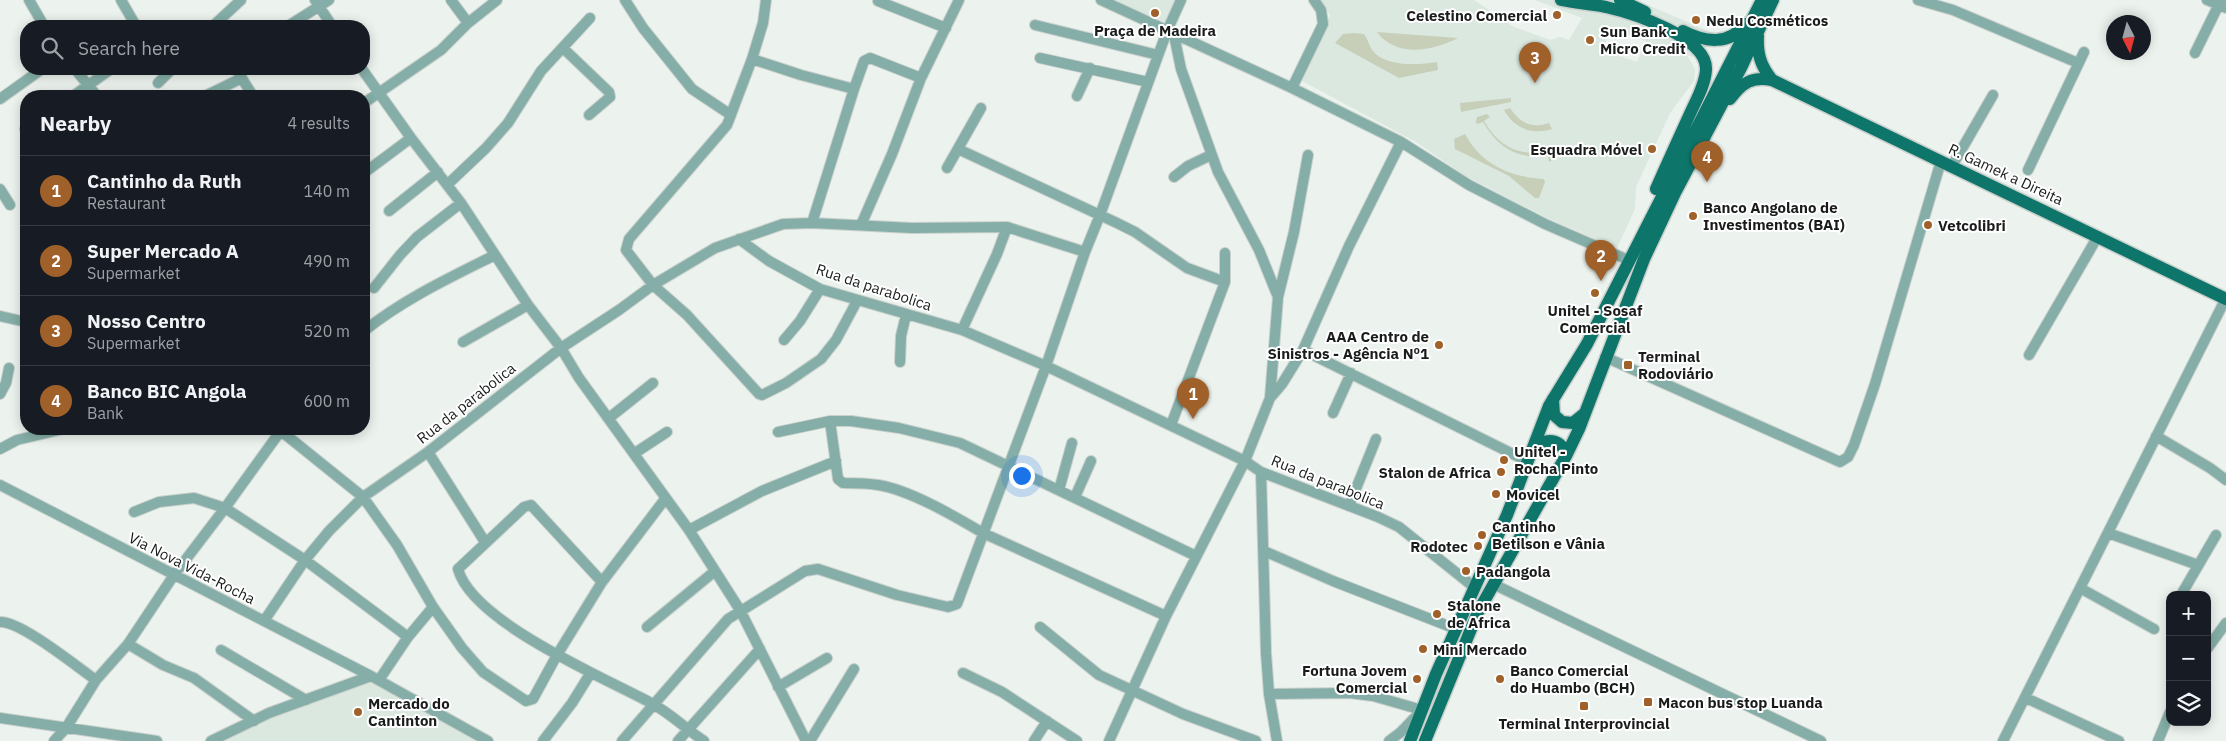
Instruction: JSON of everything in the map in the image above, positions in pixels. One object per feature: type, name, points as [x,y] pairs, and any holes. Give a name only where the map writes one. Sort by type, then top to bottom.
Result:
[{"type":"main road","points":[[1560,0],[1622,11],[1688,41],[1697,48],[1705,60],[1705,78],[1698,96],[1613,292]]},
{"type":"main road","points":[[1620,0],[1690,35],[1710,40],[1725,39],[1737,33],[1744,26],[1761,0]]},
{"type":"main road","points":[[1410,741],[1456,628],[1507,515],[1528,457],[1553,399],[1587,344],[1761,0]]},
{"type":"main road","points":[[1425,741],[1466,640],[1493,584],[1567,454],[1644,259],[1706,131],[1741,68],[1774,0]]},
{"type":"main road","points":[[1758,30],[1757,52],[1761,64],[1772,80]]},
{"type":"main road","points":[[1706,131],[1735,92],[1746,82],[1762,78],[1772,80]]},
{"type":"main road","name":"R. Gamek a Direita","points":[[1772,80],[2226,298]]},
{"type":"main road","points":[[1553,399],[1554,415],[1562,422],[1572,423],[1578,421],[1585,412]]},
{"type":"main road","points":[[1528,457],[1540,443],[1550,440],[1561,445],[1567,454]]},
{"type":"street","points":[[29,0],[41,20]]},
{"type":"street","points":[[120,0],[132,20]]},
{"type":"street","points":[[219,20],[241,0]]},
{"type":"street","points":[[295,20],[316,3],[329,0]]},
{"type":"street","points":[[451,0],[468,23]]},
{"type":"street","points":[[370,99],[441,50],[468,23],[497,0]]},
{"type":"street","points":[[625,0],[643,28],[692,89],[731,114]]},
{"type":"street","points":[[766,0],[763,23],[752,59],[731,114],[720,136],[664,198],[626,246],[626,250],[653,285],[687,315],[758,394],[762,395],[786,383],[821,359],[836,340],[857,301]]},
{"type":"street","points":[[862,225],[921,78],[960,0]]},
{"type":"street","points":[[1102,0],[1292,88],[1401,142],[1478,190],[1545,224],[1626,259]]},
{"type":"street","points":[[622,741],[728,619],[740,610],[776,591],[805,571],[818,570],[897,595],[952,607],[957,604],[1046,366],[1085,252],[1100,216],[1158,55],[1170,33],[1181,0]]},
{"type":"street","points":[[1292,88],[1323,24],[1322,10],[1314,0]]},
{"type":"street","points":[[1918,0],[1953,10],[2078,63]]},
{"type":"street","points":[[2195,53],[2222,5],[2207,0]]},
{"type":"street","points":[[878,1],[946,28]]},
{"type":"street","points":[[316,3],[328,20]]},
{"type":"street","points":[[448,184],[486,148],[508,123],[542,71],[590,18]]},
{"type":"street","points":[[1034,25],[1158,55]]},
{"type":"street","points":[[1170,33],[1211,155],[1259,250],[1278,297]]},
{"type":"street","points":[[563,48],[609,92],[610,97],[589,116]]},
{"type":"street","points":[[2028,170],[2084,52]]},
{"type":"street","points":[[812,223],[864,61],[870,58],[921,78]]},
{"type":"street","points":[[1040,58],[1148,82]]},
{"type":"street","points":[[752,59],[801,75],[854,89]]},
{"type":"street","points":[[1077,96],[1090,68]]},
{"type":"street","points":[[0,99],[34,75]]},
{"type":"street","points":[[81,75],[93,90]]},
{"type":"street","points":[[82,90],[103,75]]},
{"type":"street","points":[[158,83],[166,75]]},
{"type":"street","points":[[240,75],[249,90]]},
{"type":"street","points":[[366,75],[411,138],[448,184],[528,305],[561,348],[579,378],[689,530],[740,610],[806,741]]},
{"type":"street","points":[[217,90],[242,78]]},
{"type":"street","points":[[1605,357],[1840,462],[1848,457],[1875,384],[1947,164],[1993,95]]},
{"type":"street","points":[[947,168],[981,108]]},
{"type":"street","points":[[370,169],[411,138]]},
{"type":"street","points":[[1270,398],[1282,384],[1303,350],[1349,246],[1401,142]]},
{"type":"street","points":[[958,149],[1135,232],[1187,268],[1225,282]]},
{"type":"street","points":[[1174,177],[1188,166],[1211,155]]},
{"type":"street","points":[[1109,741],[1166,616],[1245,460],[1270,398],[1278,297],[1294,232],[1308,155]]},
{"type":"street","points":[[389,210],[438,172]]},
{"type":"street","points":[[0,189],[10,205]]},
{"type":"street","points":[[374,288],[417,237],[461,203]]},
{"type":"street","points":[[740,238],[783,224],[812,223],[912,228],[1007,227],[1085,252]]},
{"type":"street","points":[[962,330],[997,254],[1007,227]]},
{"type":"street","points":[[2029,355],[2098,236]]},
{"type":"street","name":"Rua da parabolica","points":[[264,621],[305,560],[329,531],[363,497],[428,452],[561,348],[653,285],[715,248],[740,238],[769,261],[820,289],[962,330],[1046,366],[1245,460],[1261,472],[1399,527],[1474,587]]},
{"type":"street","points":[[1171,425],[1225,282],[1225,253]]},
{"type":"street","points":[[370,326],[388,312],[426,289],[495,255]]},
{"type":"street","points":[[784,340],[800,321],[820,289]]},
{"type":"street","points":[[2003,741],[2226,298]]},
{"type":"street","points":[[463,342],[528,305]]},
{"type":"street","points":[[900,362],[901,336],[906,315]]},
{"type":"street","points":[[0,316],[20,321]]},
{"type":"street","points":[[1303,350],[1528,457]]},
{"type":"street","points":[[0,394],[6,383],[9,368]]},
{"type":"street","points":[[1333,413],[1351,373]]},
{"type":"street","points":[[609,418],[653,383]]},
{"type":"street","points":[[830,421],[838,479],[843,483],[878,485],[897,490],[983,533],[1166,616]]},
{"type":"street","points":[[778,432],[830,421],[871,423],[960,443],[1196,556]]},
{"type":"street","points":[[635,453],[666,432]]},
{"type":"street","points":[[0,450],[17,440],[38,435]]},
{"type":"street","points":[[54,741],[66,728],[96,680],[128,644],[174,575],[278,435]]},
{"type":"street","points":[[288,435],[363,497],[397,545],[433,607],[462,648],[483,672],[526,701],[533,699],[557,655],[602,582],[665,499]]},
{"type":"street","points":[[2156,436],[2210,468],[2226,480]]},
{"type":"street","points":[[1349,506],[1376,439]]},
{"type":"street","points":[[1059,490],[1072,443]]},
{"type":"street","points":[[428,452],[485,542]]},
{"type":"street","points":[[689,530],[762,491],[836,461]]},
{"type":"street","points":[[1075,497],[1091,461]]},
{"type":"street","points":[[1261,472],[1266,653],[1269,694],[1277,741]]},
{"type":"street","name":"Via Nova Vida-Rocha","points":[[0,485],[375,678],[488,741]]},
{"type":"street","points":[[134,512],[159,502],[194,498],[225,508],[305,560],[408,638]]},
{"type":"street","points":[[602,582],[531,505],[524,507],[458,569],[472,593],[487,608],[521,633],[590,674],[653,704],[704,741]]},
{"type":"street","points":[[2108,533],[2198,565]]},
{"type":"street","points":[[2183,591],[2216,536]]},
{"type":"street","points":[[1264,551],[1333,581],[1456,628]]},
{"type":"street","points":[[647,627],[714,572]]},
{"type":"street","points":[[1493,584],[1821,741]]},
{"type":"street","points":[[2080,588],[2154,629]]},
{"type":"street","points":[[211,741],[306,700],[375,678],[433,607]]},
{"type":"street","points":[[0,622],[7,622],[38,639],[96,680]]},
{"type":"street","points":[[2211,644],[2226,624]]},
{"type":"street","points":[[1040,627],[1092,670],[1131,692],[1211,725],[1256,741]]},
{"type":"street","points":[[128,644],[163,666],[194,678],[254,721]]},
{"type":"street","points":[[678,741],[760,649]]},
{"type":"street","points":[[221,650],[306,700]]},
{"type":"street","points":[[778,687],[827,658]]},
{"type":"street","points":[[810,741],[854,669]]},
{"type":"street","points":[[963,673],[1002,692],[1077,741]]},
{"type":"street","points":[[543,741],[572,703],[590,674]]},
{"type":"street","points":[[1269,694],[1349,693],[1373,696],[1422,710],[1401,732],[1389,741]]},
{"type":"street","points":[[2026,698],[2119,741]]},
{"type":"street","points":[[0,718],[156,741]]},
{"type":"street","points":[[1034,741],[1046,721]]},
{"type":"street","points":[[2158,741],[2166,722]]},
{"type":"shaded area","name":"Praça de Madeira","points":[[1113,0],[1177,0],[1165,26]]},
{"type":"shaded area","points":[[1319,0],[1474,0],[1514,27],[1550,40],[1560,37],[1569,40],[1582,18],[1535,0],[1636,0],[1713,33],[1700,59],[1687,55],[1695,69],[1694,81],[1670,113],[1636,187],[1635,209],[1617,248],[1545,217],[1464,175],[1416,142],[1302,81],[1330,15]],"holes":[[[1612,29],[1646,41],[1637,62],[1602,50]]]},
{"type":"shaded area","name":"Mercado do Cantinton","points":[[373,682],[488,741],[203,741],[363,684]]},
{"type":"green space","points":[[1377,32],[1458,38],[1448,43],[1415,50],[1394,46]]},
{"type":"green space","points":[[1343,34],[1364,34],[1373,51],[1386,60],[1403,64],[1437,62],[1438,70],[1399,78],[1335,43]]},
{"type":"green space","points":[[1511,98],[1511,102],[1461,112],[1460,103]]},
{"type":"green space","points":[[1510,108],[1522,121],[1532,125],[1549,123],[1552,129],[1531,131],[1519,126],[1508,117],[1504,110]]},
{"type":"green space","points":[[1487,114],[1490,117],[1484,121],[1503,144],[1528,153],[1548,153],[1548,147],[1551,147],[1555,151],[1554,159],[1549,162],[1548,156],[1537,157],[1518,154],[1502,145],[1483,122],[1477,124],[1476,122],[1477,117]]},
{"type":"green space","points":[[1465,134],[1480,154],[1498,167],[1520,175],[1544,179],[1545,182],[1539,198],[1535,198],[1509,176],[1455,149],[1454,139]]},
{"type":"place","name":"Praça de Madeira","points":[[1155,13]]},
{"type":"place","name":"Celestino Comercial","points":[[1557,15]]},
{"type":"place","name":"Nedu Cosméticos","points":[[1696,20]]},
{"type":"place","name":"Sun Bank - Micro Credit","points":[[1590,40]]},
{"type":"place","name":"Nosso Centro","points":[[1535,83]]},
{"type":"place","name":"Esquadra Móvel","points":[[1652,149]]},
{"type":"place","name":"Banco BIC Angola","points":[[1707,182]]},
{"type":"place","name":"Banco Angolano de Investimentos (BAI)","points":[[1693,216]]},
{"type":"place","name":"Vetcolibri","points":[[1928,225]]},
{"type":"place","name":"Super Mercado A","points":[[1601,281]]},
{"type":"place","name":"Unitel - Sosaf Comercial","points":[[1595,293]]},
{"type":"place","name":"AAA Centro de Sinistros - Agência Nº1","points":[[1439,345]]},
{"type":"place","name":"Terminal Rodoviário","points":[[1628,365]]},
{"type":"place","name":"Cantinho da Ruth","points":[[1193,419]]},
{"type":"place","name":"Unitel - Rocha Pinto","points":[[1504,460]]},
{"type":"place","name":"Stalon de Africa","points":[[1501,472]]},
{"type":"place","name":"Movicel","points":[[1496,494]]},
{"type":"place","name":"Cantinho Betilson e Vânia","points":[[1482,535]]},
{"type":"place","name":"Rodotec","points":[[1478,546]]},
{"type":"place","name":"Padangola","points":[[1466,571]]},
{"type":"place","name":"Stalone de Africa","points":[[1437,614]]},
{"type":"place","name":"Mini Mercado","points":[[1423,649]]},
{"type":"place","name":"Fortuna Jovem Comercial","points":[[1417,679]]},
{"type":"place","name":"Banco Comercial do Huambo (BCH)","points":[[1500,679]]},
{"type":"place","name":"Macon bus stop Luanda","points":[[1648,702]]},
{"type":"place","name":"Terminal Interprovincial","points":[[1584,706]]},
{"type":"place","name":"Mercado do Cantinton","points":[[358,712]]}]
